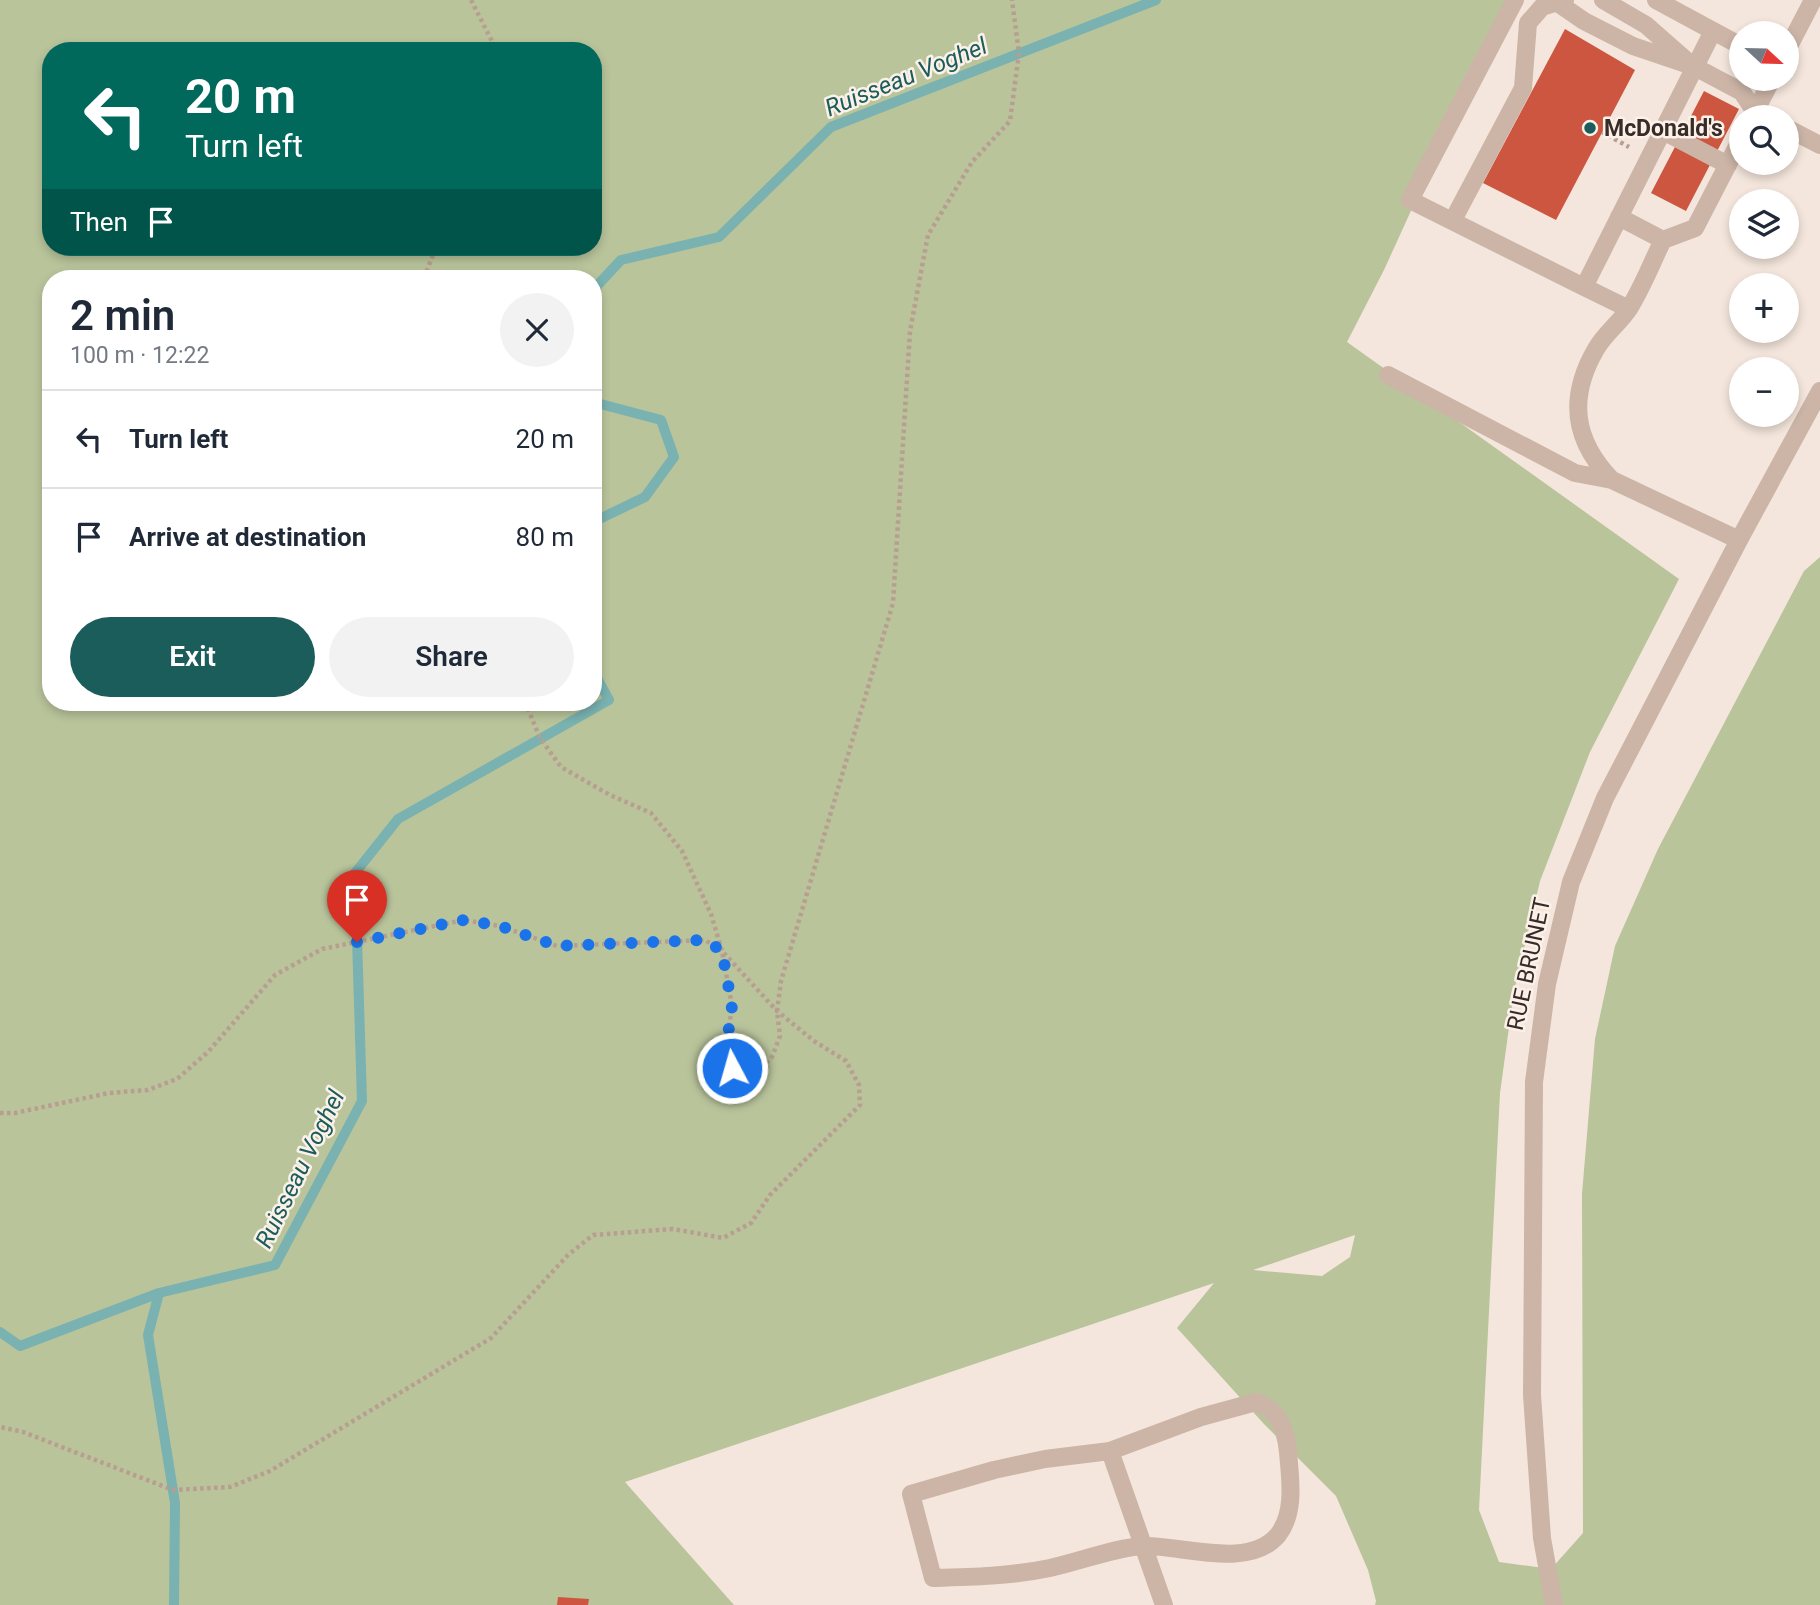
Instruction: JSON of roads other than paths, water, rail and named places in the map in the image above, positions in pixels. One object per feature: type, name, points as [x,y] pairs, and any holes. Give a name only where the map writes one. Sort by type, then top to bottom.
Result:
[{"type":"street","points":[[1515,0],[1410,200],[1629,309]]},
{"type":"street","points":[[1603,0],[1646,25],[1695,67]]},
{"type":"street","points":[[1656,0],[1729,40]]},
{"type":"street","points":[[1799,27],[1813,0]]},
{"type":"street","points":[[1453,220],[1523,88],[1528,23],[1542,6],[1560,1],[1584,21],[1633,46],[1695,67],[1742,92],[1751,105]]},
{"type":"street","points":[[1584,287],[1713,31]]},
{"type":"street","points":[[1663,131],[1727,165]]},
{"type":"street","points":[[1799,134],[1820,145]]},
{"type":"street","points":[[1612,480],[1596,463],[1578,420],[1581,382],[1597,347],[1629,309],[1663,240],[1695,228],[1729,161]]},
{"type":"street","points":[[1619,217],[1663,240]]},
{"type":"street","points":[[1388,375],[1575,473],[1612,480],[1739,540]]},
{"type":"street","name":"RUE BRUNET","points":[[1555,1605],[1542,1538],[1533,1440],[1532,1395],[1534,1082],[1546,984],[1571,882],[1591,828],[1739,540],[1820,391]]},
{"type":"street","points":[[1256,1402],[1268,1406],[1278,1418],[1287,1439],[1292,1489],[1288,1510],[1278,1535],[1264,1546],[1243,1552],[1199,1553],[1143,1546],[1049,1569],[998,1576],[933,1578],[911,1494],[994,1470],[1045,1459],[1110,1451],[1202,1417],[1256,1402]]},
{"type":"street","points":[[1110,1451],[1164,1605]]},
{"type":"waterway","name":"Ruisseau Voghel","points":[[602,280],[621,260],[719,237],[831,127],[1156,0]]},
{"type":"waterway","name":"Ruisseau Voghel","points":[[602,404],[661,420],[674,457],[645,497],[602,518]]},
{"type":"waterway","name":"Ruisseau Voghel","points":[[602,687],[609,700],[602,704]]},
{"type":"waterway","name":"Ruisseau Voghel","points":[[174,1605],[175,1503],[148,1335],[159,1293],[275,1265],[362,1101],[355,873],[398,819],[589,711]]},
{"type":"waterway","points":[[0,1332],[20,1346],[159,1293]]},
{"type":"place","name":"McDonald's","points":[[1590,128]]}]
